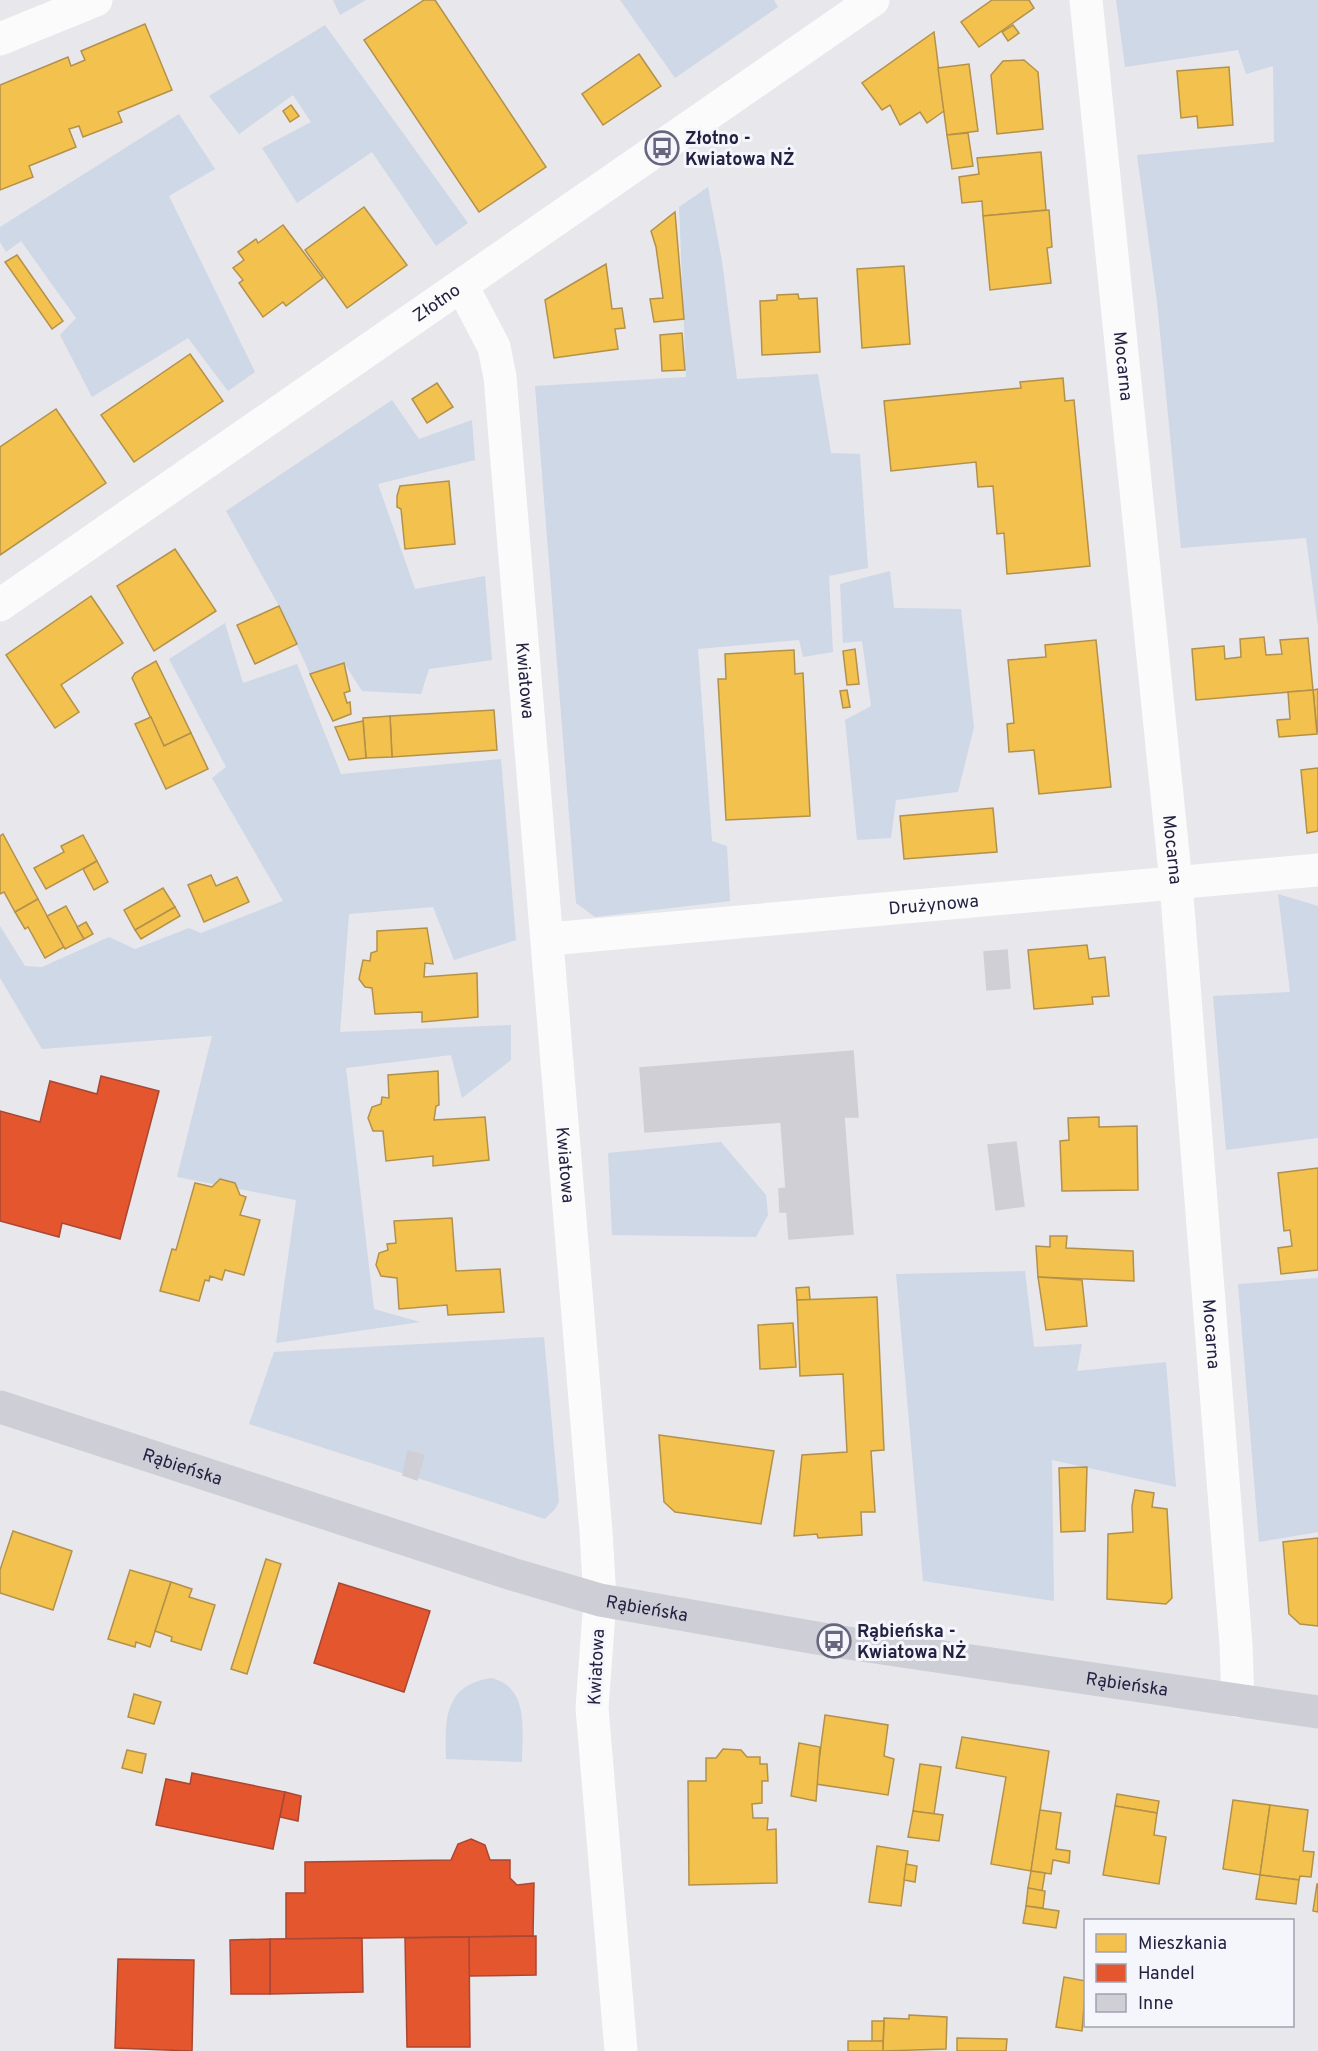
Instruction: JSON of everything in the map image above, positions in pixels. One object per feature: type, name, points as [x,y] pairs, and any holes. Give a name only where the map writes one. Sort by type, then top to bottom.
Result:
[{"type":"main road","name":"Rąbieńska","points":[[0,1407],[512,1574],[600,1600],[834,1641],[1318,1712]]},
{"type":"street","points":[[0,39],[96,0]]},
{"type":"street","name":"Złotno","points":[[0,605],[873,0]]},
{"type":"street","name":"Mocarna","points":[[1086,0],[1176,883],[1236,1644],[1238,1701]]},
{"type":"street","name":"Kwiatowa","points":[[462,286],[494,347],[500,377],[549,939],[600,1600],[592,1708],[621,2051]]},
{"type":"street","name":"Drużynowa","points":[[549,939],[1318,870]]},
{"type":"shaded area","points":[[333,0],[366,0],[340,15]]},
{"type":"shaded area","points":[[620,0],[774,0],[778,7],[675,78]]},
{"type":"shaded area","points":[[1116,0],[1318,0],[1318,627],[1306,538],[1181,548],[1157,302],[1137,155],[1274,142],[1273,66],[1246,74],[1238,50],[1125,67]]},
{"type":"shaded area","points":[[325,25],[468,223],[436,246],[372,152],[297,203],[262,148],[311,122],[293,95],[239,134],[209,96]]},
{"type":"shaded area","points":[[179,114],[215,169],[169,196],[255,372],[228,391],[188,338],[92,397],[60,335],[76,318],[21,241],[6,252],[0,242],[0,227]]},
{"type":"shaded area","points":[[708,187],[722,261],[737,379],[818,374],[831,453],[860,454],[868,568],[829,576],[833,652],[803,657],[799,640],[698,649],[712,841],[727,846],[730,901],[595,917],[576,903],[535,386],[686,377],[679,207]]},
{"type":"shaded area","points":[[392,400],[419,439],[472,420],[475,460],[378,484],[415,589],[485,576],[492,660],[429,669],[421,694],[362,691],[344,663],[310,674],[279,606],[226,511]]},
{"type":"shaded area","points":[[890,571],[894,608],[961,609],[974,727],[958,792],[896,800],[891,838],[857,840],[845,720],[871,706],[862,641],[843,643],[840,584]]},
{"type":"shaded area","points":[[225,623],[243,683],[297,664],[341,774],[501,759],[516,940],[454,960],[433,907],[349,914],[340,1032],[511,1025],[511,1060],[462,1098],[451,1055],[346,1068],[374,1309],[420,1322],[276,1343],[296,1200],[177,1177],[212,1036],[42,1049],[0,978],[0,926],[25,966],[42,967],[109,937],[135,949],[189,928],[201,933],[283,901],[212,778],[226,767],[169,659]]},
{"type":"shaded area","points":[[1278,894],[1318,906],[1318,1138],[1226,1150],[1213,996],[1290,992]]},
{"type":"shaded area","points":[[721,1142],[766,1195],[768,1215],[756,1237],[612,1235],[608,1153]]},
{"type":"shaded area","points":[[1025,1271],[1034,1347],[1082,1344],[1077,1371],[1166,1362],[1176,1487],[1052,1460],[1054,1601],[923,1581],[896,1274]]},
{"type":"shaded area","points":[[1318,1278],[1318,1532],[1259,1542],[1238,1284]]},
{"type":"shaded area","points":[[544,1337],[559,1502],[545,1519],[249,1424],[274,1352]]},
{"type":"shaded area","points":[[491,1678],[504,1683],[518,1700],[522,1724],[522,1762],[446,1759],[447,1719],[455,1697],[475,1682]]},
{"type":"building: Mieszkania","points":[[424,0],[435,0],[546,167],[479,212],[364,40]]},
{"type":"building: Mieszkania","points":[[992,0],[1029,0],[1034,8],[979,47],[961,22]]},
{"type":"building: Mieszkania","points":[[145,24],[172,90],[118,112],[122,122],[83,137],[79,126],[69,129],[76,147],[29,166],[33,177],[0,190],[0,85],[68,57],[71,66],[85,60],[81,51]]},
{"type":"building: Mieszkania","points":[[1013,25],[1019,33],[1008,41],[1002,32]]},
{"type":"building: Mieszkania","points":[[934,32],[944,111],[927,123],[920,112],[900,125],[890,105],[882,110],[862,83]]},
{"type":"building: Mieszkania","points":[[639,54],[661,86],[603,125],[582,94]]},
{"type":"building: Mieszkania","points":[[1024,60],[1038,72],[1043,129],[997,134],[991,75],[1003,61]]},
{"type":"building: Mieszkania","points":[[969,64],[978,131],[947,135],[938,68]]},
{"type":"building: Mieszkania","points":[[1229,67],[1233,125],[1198,128],[1197,116],[1181,118],[1177,71]]},
{"type":"building: Mieszkania","points":[[291,105],[299,116],[290,122],[283,111]]},
{"type":"building: Mieszkania","points":[[968,133],[973,166],[952,169],[947,135]]},
{"type":"building: Mieszkania","points":[[1041,152],[1046,210],[983,216],[982,201],[962,203],[959,177],[979,174],[977,158]]},
{"type":"building: Mieszkania","points":[[364,207],[407,265],[347,308],[305,250]]},
{"type":"building: Mieszkania","points":[[1049,210],[1052,247],[1047,248],[1051,283],[990,290],[983,216]]},
{"type":"building: Mieszkania","points":[[675,212],[684,319],[654,322],[650,299],[663,298],[656,247],[651,231]]},
{"type":"building: Mieszkania","points":[[283,225],[323,278],[286,306],[283,302],[263,317],[239,283],[243,280],[233,268],[244,260],[238,252],[256,239],[258,243]]},
{"type":"building: Mieszkania","points":[[17,255],[63,321],[52,329],[5,262]]},
{"type":"building: Mieszkania","points":[[606,264],[612,309],[622,308],[625,328],[615,329],[618,349],[554,358],[545,300]]},
{"type":"building: Mieszkania","points":[[904,266],[910,344],[862,348],[857,269]]},
{"type":"building: Mieszkania","points":[[798,294],[799,299],[817,298],[820,352],[762,355],[760,301],[777,300],[777,295]]},
{"type":"building: Mieszkania","points":[[682,333],[685,370],[662,371],[660,335]]},
{"type":"building: Mieszkania","points":[[190,354],[223,401],[134,462],[101,415]]},
{"type":"building: Mieszkania","points":[[1063,378],[1065,401],[1074,400],[1090,566],[1007,574],[1004,533],[997,534],[993,486],[978,487],[976,462],[891,471],[884,401],[1021,388],[1020,382]]},
{"type":"building: Mieszkania","points":[[437,383],[453,407],[427,423],[412,399]]},
{"type":"building: Mieszkania","points":[[56,409],[106,483],[0,555],[0,447]]},
{"type":"building: Mieszkania","points":[[449,481],[455,544],[405,549],[401,509],[397,507],[400,486]]},
{"type":"building: Mieszkania","points":[[175,549],[216,611],[154,651],[117,586]]},
{"type":"building: Mieszkania","points":[[91,596],[123,643],[61,685],[79,712],[55,728],[6,655]]},
{"type":"building: Mieszkania","points":[[279,606],[297,644],[255,664],[237,625]]},
{"type":"building: Mieszkania","points":[[1264,637],[1266,655],[1282,654],[1280,640],[1308,638],[1313,690],[1196,700],[1192,649],[1224,646],[1225,659],[1241,657],[1240,639]]},
{"type":"building: Mieszkania","points":[[1096,640],[1111,787],[1039,794],[1034,750],[1009,752],[1007,724],[1014,723],[1008,660],[1046,657],[1045,645]]},
{"type":"building: Mieszkania","points":[[855,649],[859,684],[847,685],[843,651]]},
{"type":"building: Mieszkania","points":[[794,650],[795,674],[803,673],[810,816],[726,820],[718,679],[726,679],[725,654]]},
{"type":"building: Mieszkania","points":[[156,661],[191,733],[164,746],[132,678],[135,673]]},
{"type":"building: Mieszkania","points":[[344,663],[350,691],[344,693],[347,703],[350,702],[351,714],[333,721],[310,674]]},
{"type":"building: Mieszkania","points":[[1318,689],[1318,732],[1317,732],[1313,690]]},
{"type":"building: Mieszkania","points":[[847,690],[850,707],[843,708],[840,691]]},
{"type":"building: Mieszkania","points":[[1313,690],[1317,734],[1279,737],[1277,720],[1290,719],[1288,692]]},
{"type":"building: Mieszkania","points":[[494,710],[497,750],[392,757],[390,716]]},
{"type":"building: Mieszkania","points":[[390,716],[392,757],[366,758],[363,718]]},
{"type":"building: Mieszkania","points":[[151,717],[164,746],[191,733],[208,769],[166,789],[135,724]]},
{"type":"building: Mieszkania","points":[[363,721],[366,758],[349,760],[335,727]]},
{"type":"building: Mieszkania","points":[[1318,768],[1318,831],[1307,833],[1301,770]]},
{"type":"building: Mieszkania","points":[[993,808],[997,852],[904,859],[900,816]]},
{"type":"building: Mieszkania","points":[[3,834],[38,899],[15,912],[4,892],[0,894],[0,836]]},
{"type":"building: Mieszkania","points":[[83,835],[97,861],[46,889],[34,868],[64,852],[61,846]]},
{"type":"building: Mieszkania","points":[[97,861],[108,882],[94,890],[83,869]]},
{"type":"building: Mieszkania","points":[[211,875],[216,886],[237,877],[249,902],[204,922],[188,885]]},
{"type":"building: Mieszkania","points":[[163,888],[175,907],[135,930],[124,910]]},
{"type":"building: Mieszkania","points":[[38,899],[64,947],[45,958],[28,927],[25,929],[15,912]]},
{"type":"building: Mieszkania","points":[[66,906],[84,939],[65,949],[47,916]]},
{"type":"building: Mieszkania","points":[[175,907],[180,916],[141,939],[135,930]]},
{"type":"building: Mieszkania","points":[[86,922],[93,934],[84,939],[77,927]]},
{"type":"building: Mieszkania","points":[[427,928],[433,964],[425,963],[424,977],[477,973],[478,1017],[422,1022],[422,1012],[375,1014],[372,988],[365,987],[359,979],[363,960],[370,961],[371,953],[377,951],[377,931]]},
{"type":"building: Mieszkania","points":[[1087,945],[1089,959],[1105,957],[1109,996],[1092,997],[1093,1004],[1034,1009],[1028,950]]},
{"type":"building: Mieszkania","points":[[438,1071],[439,1105],[436,1106],[434,1120],[485,1117],[489,1160],[433,1166],[433,1156],[386,1161],[383,1131],[373,1131],[368,1118],[372,1107],[381,1104],[382,1097],[389,1098],[388,1075]]},
{"type":"building: Mieszkania","points":[[1099,1117],[1099,1127],[1137,1126],[1138,1190],[1062,1191],[1060,1141],[1069,1140],[1068,1118]]},
{"type":"building: Mieszkania","points":[[1318,1168],[1318,1270],[1281,1274],[1278,1248],[1292,1246],[1290,1230],[1284,1231],[1278,1173]]},
{"type":"building: Mieszkania","points":[[220,1179],[235,1183],[240,1195],[246,1197],[240,1215],[260,1220],[244,1275],[225,1270],[222,1280],[210,1276],[209,1281],[205,1280],[199,1301],[160,1291],[172,1249],[176,1250],[195,1183],[212,1187]]},
{"type":"building: Mieszkania","points":[[452,1218],[456,1271],[500,1269],[504,1312],[448,1315],[447,1305],[399,1309],[397,1278],[381,1276],[376,1265],[379,1253],[388,1250],[387,1244],[396,1243],[394,1221]]},
{"type":"building: Mieszkania","points":[[1050,1236],[1067,1236],[1066,1248],[1133,1251],[1134,1281],[1038,1277],[1036,1246],[1050,1247]]},
{"type":"building: Mieszkania","points":[[1038,1277],[1082,1280],[1087,1326],[1046,1330]]},
{"type":"building: Mieszkania","points":[[809,1287],[810,1300],[797,1300],[796,1288]]},
{"type":"building: Mieszkania","points":[[877,1297],[884,1450],[871,1451],[875,1512],[861,1512],[862,1535],[818,1538],[817,1534],[794,1536],[802,1455],[847,1452],[843,1374],[800,1376],[797,1300]]},
{"type":"building: Mieszkania","points":[[793,1323],[796,1367],[760,1369],[758,1325]]},
{"type":"building: Mieszkania","points":[[659,1435],[774,1451],[761,1524],[675,1512],[664,1502]]},
{"type":"building: Mieszkania","points":[[1087,1467],[1085,1531],[1061,1532],[1059,1468]]},
{"type":"building: Mieszkania","points":[[1135,1490],[1154,1493],[1152,1507],[1167,1509],[1172,1598],[1166,1604],[1107,1599],[1108,1534],[1133,1532],[1132,1506]]},
{"type":"building: Mieszkania","points":[[13,1531],[72,1551],[53,1610],[0,1593],[0,1570]]},
{"type":"building: Mieszkania","points":[[1318,1538],[1318,1626],[1300,1624],[1289,1614],[1283,1542]]},
{"type":"building: Mieszkania","points":[[266,1559],[281,1564],[247,1674],[231,1669]]},
{"type":"building: Mieszkania","points":[[130,1570],[171,1582],[150,1647],[136,1642],[135,1647],[108,1639]]},
{"type":"building: Mieszkania","points":[[171,1582],[192,1589],[189,1597],[215,1605],[201,1650],[171,1641],[172,1637],[155,1631]]},
{"type":"building: Mieszkania","points":[[134,1694],[161,1702],[154,1724],[128,1717]]},
{"type":"building: Mieszkania","points":[[825,1715],[888,1725],[884,1756],[894,1759],[888,1795],[816,1784]]},
{"type":"building: Mieszkania","points":[[962,1737],[1049,1751],[1031,1871],[991,1864],[1006,1777],[956,1768]]},
{"type":"building: Mieszkania","points":[[799,1743],[820,1747],[816,1801],[791,1796]]},
{"type":"building: Mieszkania","points":[[723,1749],[741,1750],[747,1757],[760,1757],[760,1764],[767,1764],[768,1781],[762,1781],[762,1803],[752,1804],[753,1818],[768,1818],[767,1830],[776,1829],[777,1883],[689,1885],[688,1781],[706,1781],[706,1758],[716,1758]]},
{"type":"building: Mieszkania","points":[[127,1750],[146,1754],[142,1773],[122,1768]]},
{"type":"building: Mieszkania","points":[[920,1764],[941,1767],[934,1814],[913,1811]]},
{"type":"building: Mieszkania","points":[[1117,1794],[1159,1801],[1157,1813],[1115,1806]]},
{"type":"building: Mieszkania","points":[[1233,1800],[1270,1805],[1260,1875],[1223,1869]]},
{"type":"building: Mieszkania","points":[[1270,1805],[1308,1810],[1303,1851],[1314,1852],[1311,1877],[1300,1876],[1299,1880],[1260,1875]]},
{"type":"building: Mieszkania","points":[[1115,1806],[1157,1813],[1154,1835],[1166,1837],[1159,1884],[1103,1875]]},
{"type":"building: Mieszkania","points":[[1040,1810],[1061,1813],[1056,1849],[1070,1851],[1069,1863],[1053,1860],[1051,1874],[1031,1871]]},
{"type":"building: Mieszkania","points":[[913,1811],[943,1815],[939,1841],[908,1837]]},
{"type":"building: Mieszkania","points":[[877,1846],[908,1851],[901,1906],[869,1902]]},
{"type":"building: Mieszkania","points":[[906,1864],[917,1866],[915,1882],[904,1880]]},
{"type":"building: Mieszkania","points":[[1031,1871],[1045,1873],[1042,1891],[1028,1888]]},
{"type":"building: Mieszkania","points":[[1260,1875],[1299,1880],[1296,1904],[1256,1899]]},
{"type":"building: Mieszkania","points":[[1318,1884],[1318,1912],[1313,1911]]},
{"type":"building: Mieszkania","points":[[1028,1888],[1045,1891],[1043,1908],[1026,1906]]},
{"type":"building: Mieszkania","points":[[1026,1906],[1059,1911],[1056,1928],[1023,1923]]},
{"type":"building: Mieszkania","points":[[1064,1977],[1084,1981],[1082,2031],[1056,2027]]},
{"type":"building: Mieszkania","points":[[909,2015],[947,2017],[946,2049],[883,2051],[884,2018],[909,2019]]},
{"type":"building: Mieszkania","points":[[872,2021],[884,2021],[883,2041],[872,2042]]},
{"type":"building: Mieszkania","points":[[957,2038],[1007,2039],[1006,2051],[957,2051]]},
{"type":"building: Mieszkania","points":[[848,2041],[883,2041],[883,2051],[848,2051]]},
{"type":"building: Handel","points":[[101,1076],[159,1091],[120,1239],[62,1223],[59,1237],[0,1221],[0,1111],[40,1122],[50,1081],[97,1094]]},
{"type":"building: Handel","points":[[339,1583],[430,1611],[404,1692],[314,1663]]},
{"type":"building: Handel","points":[[192,1773],[285,1792],[273,1849],[156,1825],[166,1779],[190,1784]]},
{"type":"building: Handel","points":[[285,1792],[301,1796],[298,1821],[280,1817]]},
{"type":"building: Handel","points":[[471,1839],[485,1845],[490,1860],[510,1860],[510,1878],[517,1885],[534,1883],[533,1936],[286,1939],[286,1893],[305,1893],[305,1862],[451,1860],[458,1844]]},
{"type":"building: Handel","points":[[536,1936],[536,1975],[469,1976],[469,1937]]},
{"type":"building: Handel","points":[[469,1937],[470,2047],[407,2047],[405,1938]]},
{"type":"building: Handel","points":[[362,1938],[363,1992],[270,1994],[270,1939]]},
{"type":"building: Handel","points":[[270,1939],[270,1994],[231,1994],[230,1940]]},
{"type":"building: Handel","points":[[118,1959],[194,1960],[192,2051],[115,2048]]},
{"type":"building: Inne","points":[[1007,950],[1010,988],[987,990],[984,952]]},
{"type":"building: Inne","points":[[853,1051],[858,1117],[844,1117],[853,1234],[789,1239],[787,1212],[780,1212],[779,1189],[786,1188],[781,1122],[645,1132],[640,1068]]},
{"type":"building: Inne","points":[[1016,1142],[1024,1206],[996,1210],[988,1145]]},
{"type":"building: Inne","points":[[408,1451],[424,1455],[417,1480],[403,1475]]},
{"type":"place","name":"Złotno - Kwiatowa NŻ","points":[[662,148]]},
{"type":"place","name":"Rąbieńska - Kwiatowa NŻ","points":[[834,1641]]}]
